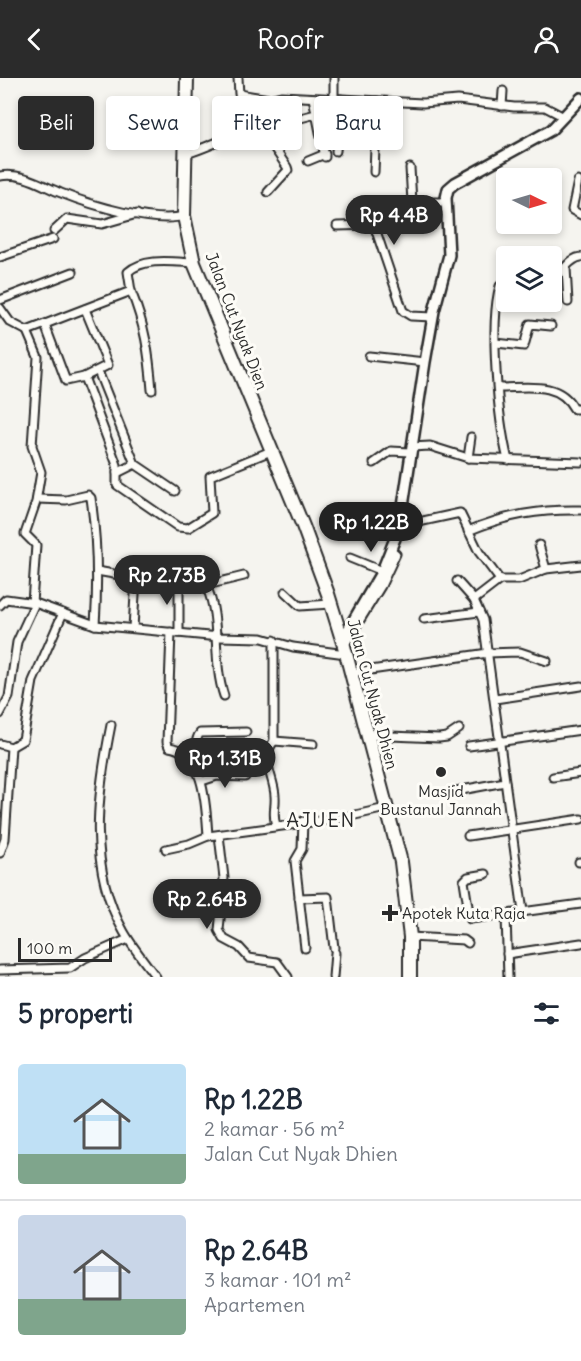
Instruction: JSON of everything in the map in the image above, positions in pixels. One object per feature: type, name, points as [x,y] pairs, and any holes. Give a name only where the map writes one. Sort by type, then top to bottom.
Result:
[{"type":"highway","name":"Jalan Cut Nyak Dien","points":[[187,78],[184,216],[194,263],[291,497]]},
{"type":"highway","name":"Jalan Cut Nyak Dhien","points":[[291,497],[331,604],[344,647],[401,862],[410,937],[410,977]]},
{"type":"street","points":[[238,78],[238,94],[253,96]]},
{"type":"street","points":[[334,78],[337,96]]},
{"type":"street","points":[[502,106],[503,91]]},
{"type":"street","points":[[302,97],[313,98],[314,103]]},
{"type":"street","points":[[0,604],[8,599],[33,603],[95,625],[214,637],[274,640],[294,647],[344,647],[394,552],[400,526],[424,362],[449,255],[446,202],[448,189],[551,130],[581,98]]},
{"type":"street","points":[[403,102],[458,100],[502,106],[545,107],[564,117]]},
{"type":"street","points":[[184,155],[212,145]]},
{"type":"street","points":[[268,192],[288,170],[276,150]]},
{"type":"street","points":[[308,161],[325,155],[324,150]]},
{"type":"street","points":[[374,172],[375,150]]},
{"type":"street","points":[[410,168],[412,202],[446,202]]},
{"type":"street","points":[[0,176],[12,174],[63,194],[137,214],[175,218],[184,216]]},
{"type":"street","points":[[578,181],[572,210],[581,215]]},
{"type":"street","points":[[0,257],[53,235],[67,219],[102,225],[137,214]]},
{"type":"street","points":[[337,226],[374,225],[404,311],[411,316],[433,317]]},
{"type":"street","points":[[562,270],[572,260],[581,256]]},
{"type":"street","points":[[152,390],[151,358],[144,324],[131,291],[128,272],[137,265],[149,262],[194,263]]},
{"type":"street","points":[[566,268],[568,302]]},
{"type":"street","points":[[0,300],[73,272]]},
{"type":"street","points":[[27,331],[131,291]]},
{"type":"street","points":[[0,308],[10,322],[27,331],[38,357],[32,446],[41,472],[37,499],[25,534],[36,545],[33,603],[17,642],[9,697],[0,714]]},
{"type":"street","points":[[45,325],[66,381],[84,377],[108,365],[85,309]]},
{"type":"street","points":[[497,312],[498,388],[502,435],[508,460]]},
{"type":"street","points":[[496,343],[524,346],[530,324],[551,326]]},
{"type":"street","points":[[369,356],[424,362]]},
{"type":"street","points":[[98,371],[135,464],[175,491]]},
{"type":"street","points":[[84,377],[98,408],[117,465],[117,485],[178,527],[188,528],[212,513],[210,476],[271,451]]},
{"type":"street","points":[[498,388],[549,388],[568,397],[574,409],[581,409]]},
{"type":"street","points":[[98,408],[111,404]]},
{"type":"street","points":[[108,439],[123,434]]},
{"type":"street","points":[[468,458],[471,437]]},
{"type":"street","points":[[374,463],[391,451],[430,446],[468,458],[581,461]]},
{"type":"street","points":[[117,473],[135,464]]},
{"type":"street","points":[[37,499],[66,500],[90,495],[97,533],[95,625]]},
{"type":"street","points":[[468,531],[506,516],[546,509],[581,510]]},
{"type":"street","points":[[400,526],[460,513],[478,552],[500,580]]},
{"type":"street","points":[[539,545],[546,569]]},
{"type":"street","points":[[378,584],[382,571],[394,552]]},
{"type":"street","points":[[350,558],[382,571]]},
{"type":"street","points":[[474,600],[500,580],[519,580],[546,569],[581,565]]},
{"type":"street","points":[[97,571],[136,578],[133,628]]},
{"type":"street","points":[[224,696],[216,667],[213,605],[208,585],[244,576]]},
{"type":"street","points":[[179,579],[167,742],[170,747],[181,750],[192,761],[202,781],[208,836]]},
{"type":"street","points":[[457,581],[474,600],[488,653],[523,912]]},
{"type":"street","points":[[285,592],[300,606],[331,604]]},
{"type":"street","points":[[424,620],[479,612]]},
{"type":"street","points":[[0,744],[11,747],[23,740],[33,681],[63,613]]},
{"type":"street","points":[[274,640],[274,741],[266,753],[268,776],[275,797],[276,825]]},
{"type":"street","points":[[350,673],[488,653],[520,652],[547,661]]},
{"type":"street","points":[[495,699],[581,686]]},
{"type":"street","points":[[111,725],[100,781],[97,825],[103,881],[128,939],[156,977]]},
{"type":"street","points":[[367,735],[439,738],[447,737],[459,729]]},
{"type":"street","points":[[469,746],[581,729]]},
{"type":"street","points":[[192,761],[200,733],[246,732]]},
{"type":"street","points":[[274,741],[314,744]]},
{"type":"street","points":[[0,853],[5,839],[11,747]]},
{"type":"street","points":[[552,777],[581,773]]},
{"type":"street","points":[[202,781],[217,776],[245,777]]},
{"type":"street","points":[[456,790],[505,782]]},
{"type":"street","points":[[166,849],[189,844],[208,836],[303,821],[342,818],[386,808]]},
{"type":"street","points":[[468,836],[581,819]]},
{"type":"street","points":[[303,821],[302,849],[295,861],[304,948]]},
{"type":"street","points":[[219,835],[224,878],[219,930],[224,939],[239,947],[249,958],[277,962],[288,977]]},
{"type":"street","points":[[486,874],[468,876],[464,881],[470,919],[506,916],[581,904]]},
{"type":"street","points":[[299,898],[328,897],[335,951],[333,977]]},
{"type":"street","points":[[506,916],[508,977]]},
{"type":"street","points":[[410,937],[464,940],[468,943]]},
{"type":"street","points":[[0,970],[70,968],[85,958],[128,939]]},
{"type":"street","points":[[507,954],[581,943]]},
{"type":"place","name":"Masjid Bustanul Jannah","points":[[441,772]]},
{"type":"place","name":"Apotek Kuta Raja","points":[[390,913]]},
{"type":"district","name":"AJUEN","points":[[321,820]]}]
